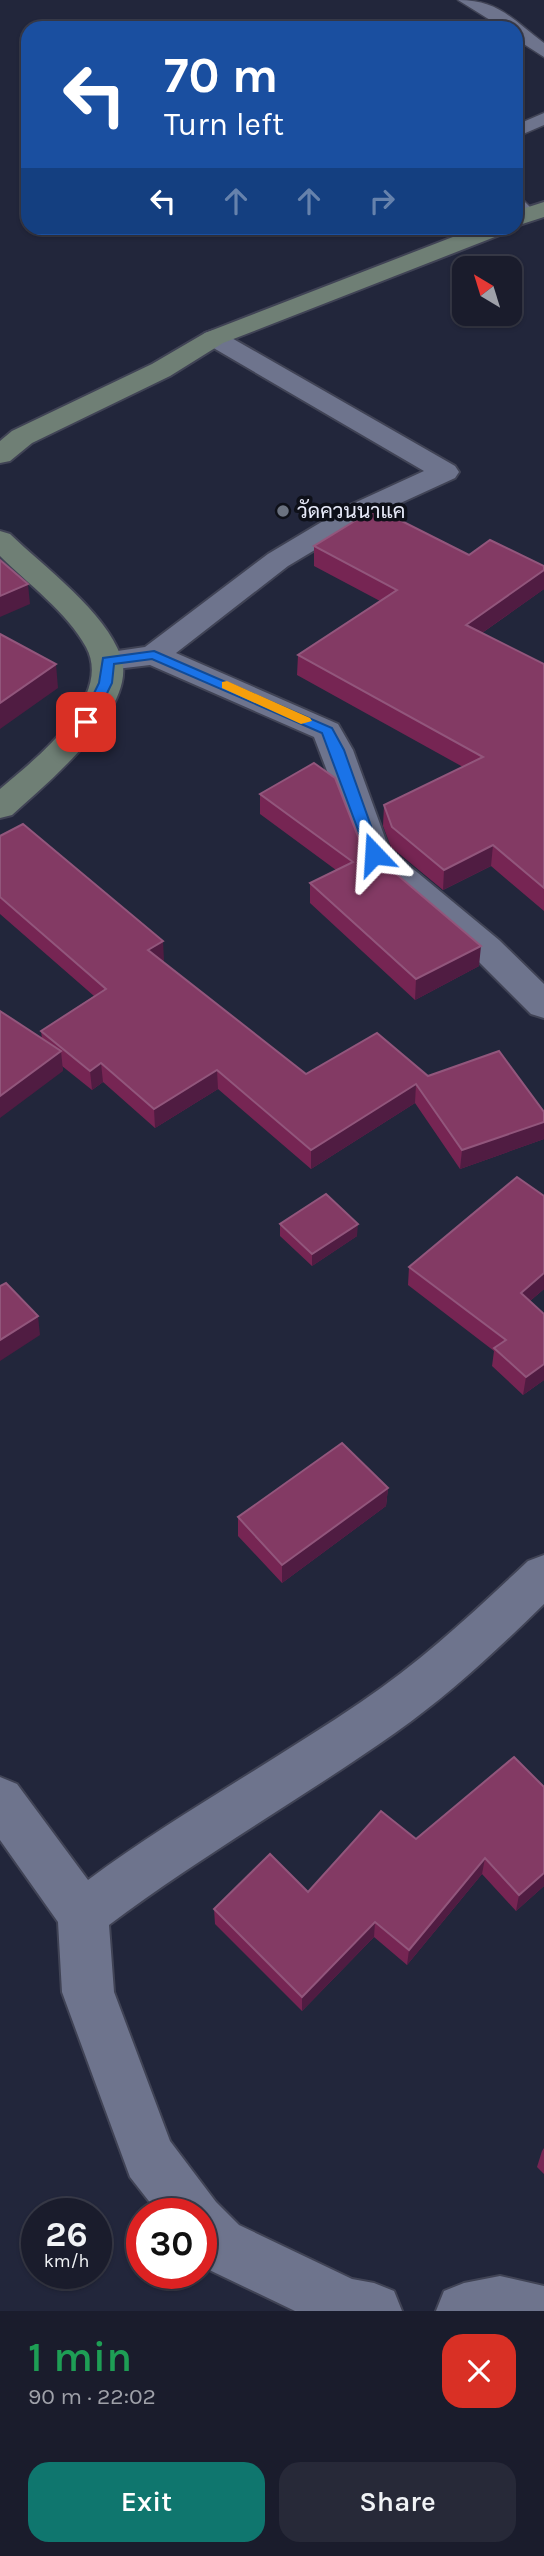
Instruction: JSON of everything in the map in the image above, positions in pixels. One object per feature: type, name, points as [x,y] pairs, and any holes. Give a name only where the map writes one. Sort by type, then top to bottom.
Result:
[{"type":"street","points":[[0,455],[22,436],[161,370],[214,338],[478,235]]},
{"type":"street","points":[[108,661],[154,655],[278,560],[360,511],[445,472],[214,338]]},
{"type":"street","points":[[0,540],[93,634],[108,661],[106,683],[86,722],[50,764],[0,807]]},
{"type":"street","points":[[154,655],[327,731],[337,750],[374,854],[487,949],[544,1005]]},
{"type":"street","points":[[83,1914],[157,1859],[379,1717],[463,1652],[544,1575]]},
{"type":"street","points":[[0,1800],[83,1914],[88,1992],[149,2158],[181,2198]]},
{"type":"street","points":[[217,2243],[348,2307],[374,2311]]},
{"type":"street","points":[[464,2311],[500,2304],[536,2311]]},
{"type":"lane","points":[[466,0],[495,13],[505,21]]},
{"type":"lane","points":[[523,35],[544,52]]},
{"type":"lane","points":[[523,128],[544,118]]},
{"type":"building","points":[[376,508],[469,555],[490,540],[544,566],[544,570],[466,625],[544,664],[544,888],[493,845],[444,870],[392,827],[384,805],[483,757],[298,655],[397,590],[314,546]]},
{"type":"building","points":[[0,560],[28,584],[0,596]]},
{"type":"building","points":[[0,634],[56,664],[0,703]]},
{"type":"building","points":[[314,763],[335,778],[361,844],[481,946],[416,979],[310,883],[353,862],[260,794]]},
{"type":"building","points":[[23,824],[163,941],[148,950],[306,1074],[377,1033],[428,1076],[499,1051],[544,1112],[544,1122],[462,1150],[416,1084],[311,1150],[217,1070],[154,1109],[101,1063],[90,1071],[41,1031],[106,989],[0,897],[0,836]]},
{"type":"building","points":[[0,1011],[61,1051],[0,1096]]},
{"type":"building","points":[[517,1177],[544,1196],[544,1273],[521,1293],[544,1314],[544,1364],[526,1377],[494,1348],[506,1340],[409,1267]]},
{"type":"building","points":[[326,1194],[358,1224],[312,1254],[280,1224]]},
{"type":"building","points":[[6,1283],[38,1316],[0,1340],[0,1286]]},
{"type":"building","points":[[342,1443],[388,1488],[282,1565],[238,1517]]},
{"type":"building","points":[[514,1757],[544,1787],[544,1873],[519,1895],[485,1858],[409,1950],[375,1922],[302,1997],[214,1909],[270,1854],[308,1892],[381,1811],[416,1839]]},
{"type":"slow traffic","points":[[227,685],[306,721]]},
{"type":"place","name":"วัดควนนาแค","points":[[283,511]]},
{"type":"route","points":[[86,722],[106,683],[108,661],[154,655],[185,666],[327,731],[337,750],[349,791],[374,854]]}]
